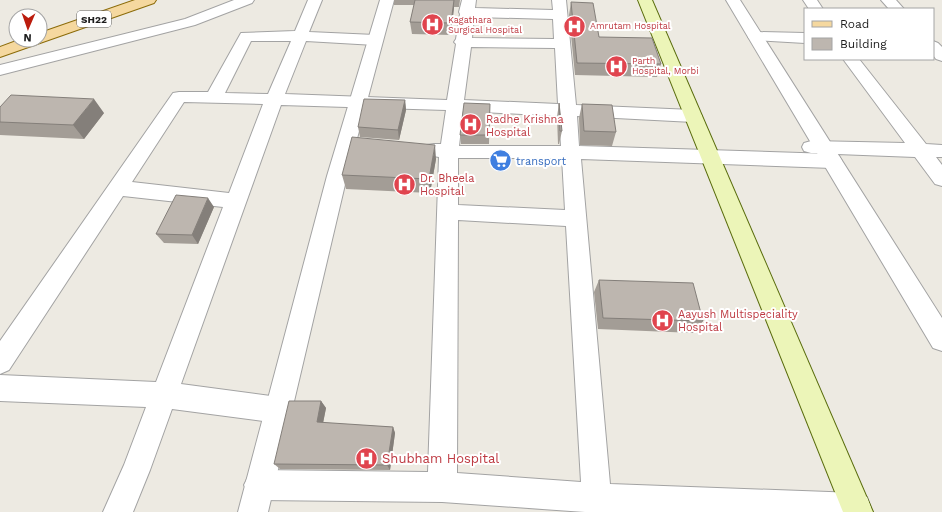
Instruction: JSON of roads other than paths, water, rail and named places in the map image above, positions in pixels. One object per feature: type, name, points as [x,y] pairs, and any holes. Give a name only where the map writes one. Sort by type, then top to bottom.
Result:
[{"type":"main road","name":"SH22","points":[[48,35],[149,0]]},
{"type":"main road","points":[[645,0],[857,510]]},
{"type":"main road","points":[[0,52],[11,48]]},
{"type":"street","points":[[0,70],[190,22],[247,0]]},
{"type":"street","points":[[118,512],[136,470],[274,98],[314,0]]},
{"type":"street","points":[[386,0],[358,101],[355,143],[337,176],[256,499],[442,487],[599,505],[857,510]]},
{"type":"street","points":[[733,0],[828,154],[936,320],[942,340]]},
{"type":"street","points":[[888,0],[896,8]]},
{"type":"street","points":[[442,487],[449,152],[462,42],[468,6],[560,8],[575,218],[599,505]]},
{"type":"street","points":[[214,98],[246,36],[375,40]]},
{"type":"street","points":[[756,37],[804,38]]},
{"type":"street","points":[[462,42],[562,44]]},
{"type":"street","points":[[934,47],[942,56]]},
{"type":"street","points":[[852,60],[942,178]]},
{"type":"street","points":[[0,362],[179,97],[358,101],[693,116]]},
{"type":"street","points":[[418,149],[449,152],[707,151],[828,154],[942,151]]},
{"type":"street","points":[[117,188],[235,201]]},
{"type":"street","points":[[448,212],[575,218]]},
{"type":"street","points":[[0,388],[163,395],[278,410]]},
{"type":"place","name":"Kagathara Surgical Hospital","points":[[432,25]]},
{"type":"place","name":"Amrutam Hospital","points":[[575,26]]},
{"type":"place","name":"Parth Hospital, Morbi","points":[[617,66]]},
{"type":"place","name":"Radhe Krishna Hospital","points":[[471,125]]},
{"type":"place","name":"transport","points":[[500,161]]},
{"type":"place","name":"Dr. Bheela Hospital","points":[[405,184]]},
{"type":"place","name":"Aayush Multispeciality Hospital","points":[[662,320]]},
{"type":"place","name":"Shubham Hospital","points":[[367,458]]}]
